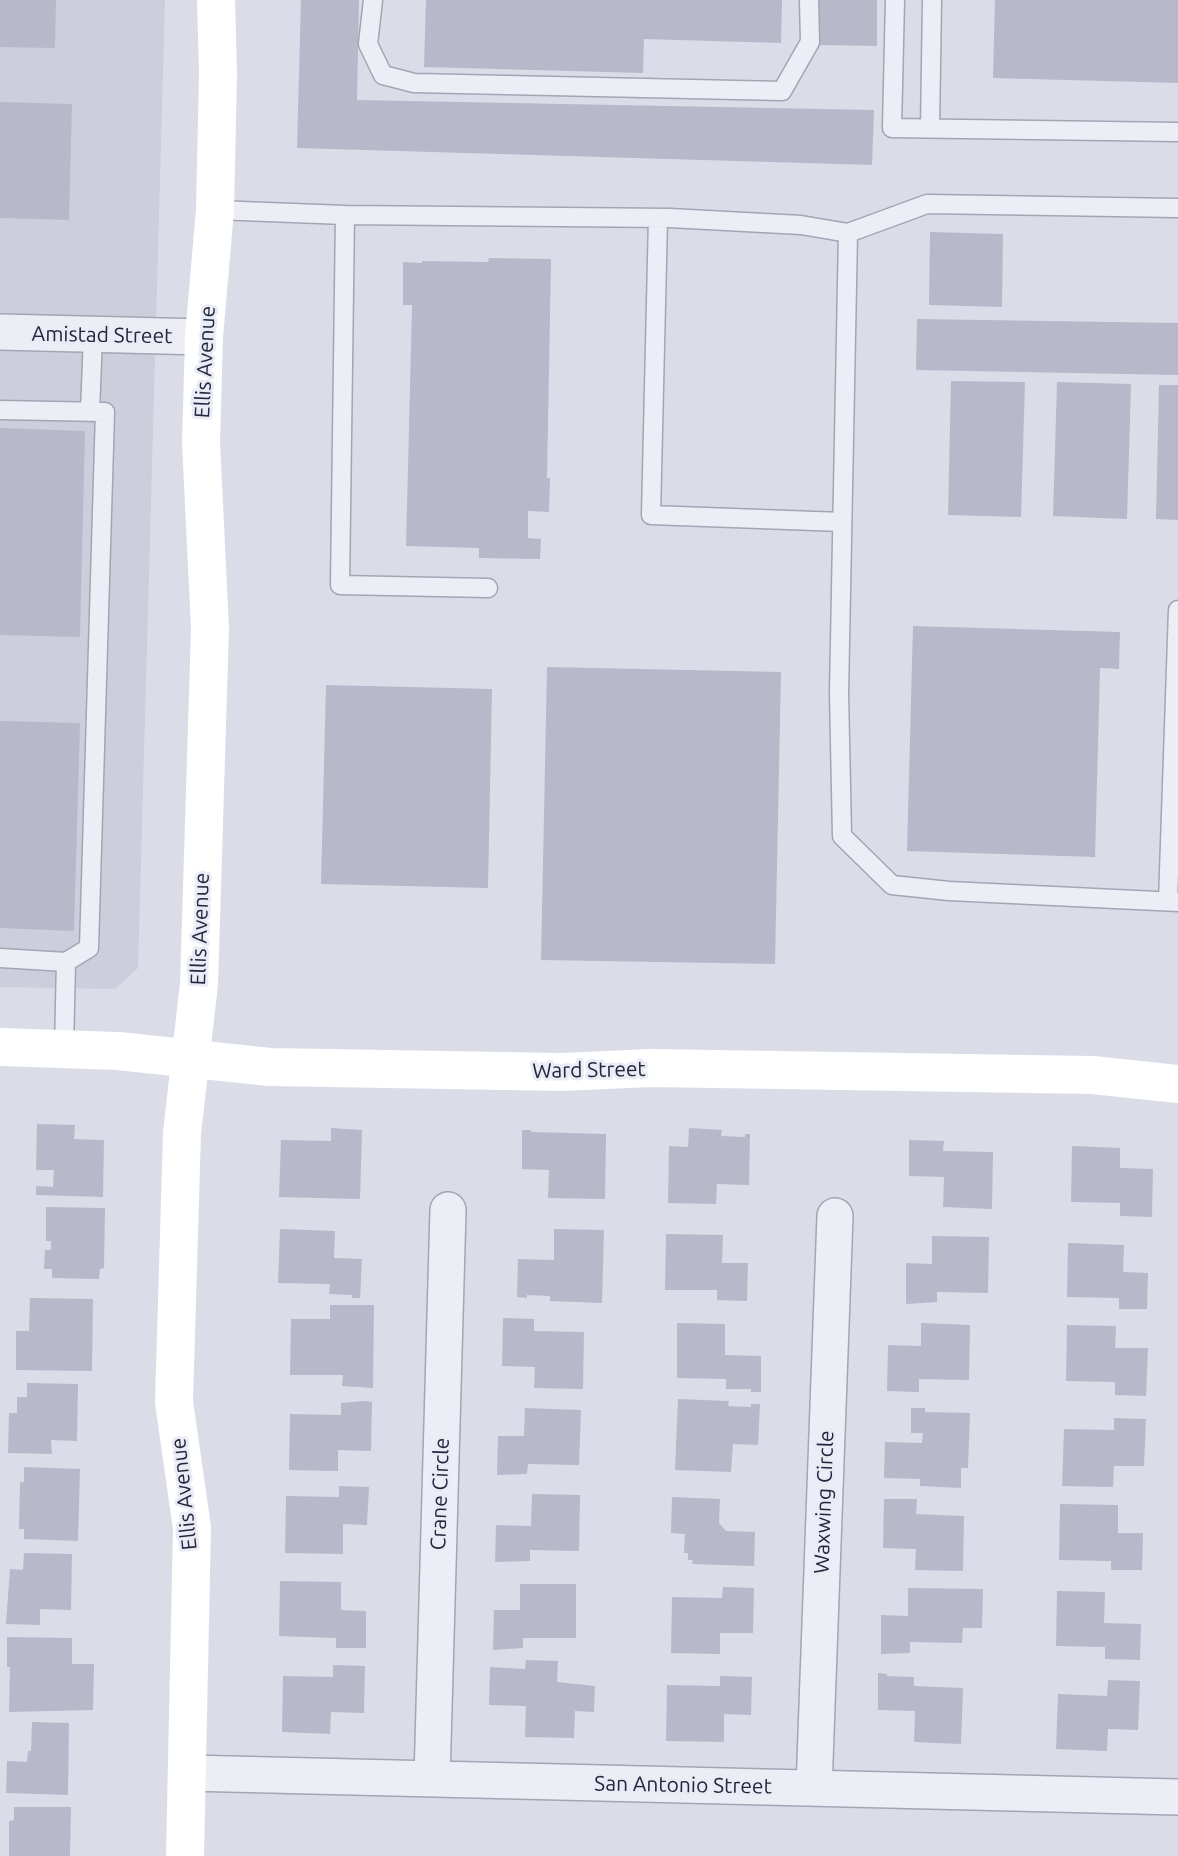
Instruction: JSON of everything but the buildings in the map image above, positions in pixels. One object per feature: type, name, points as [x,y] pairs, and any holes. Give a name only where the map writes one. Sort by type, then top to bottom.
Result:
[{"type":"main road","name":"Ellis Avenue","points":[[185,1856],[192,1528],[174,1402],[182,1133],[199,984],[210,628],[201,443],[204,337],[215,210],[218,74],[216,0]]},
{"type":"main road","name":"Ward Street","points":[[0,1047],[118,1051],[270,1067],[562,1072],[650,1068],[1053,1074],[1093,1075],[1178,1084]]},
{"type":"street","name":"Amistad Street","points":[[0,332],[204,337]]},
{"type":"street","name":"Crane Circle","points":[[432,1779],[448,1210]]},
{"type":"street","name":"Waxwing Circle","points":[[814,1788],[835,1216]]},
{"type":"street","name":"San Antonio Street","points":[[188,1773],[1178,1797]]},
{"type":"lane","points":[[373,0],[368,44],[383,75],[414,83],[782,91],[810,42],[809,0]]},
{"type":"lane","points":[[895,0],[892,128],[1178,132]]},
{"type":"lane","points":[[930,128],[932,0]]},
{"type":"lane","points":[[215,210],[345,215],[658,218],[801,225],[849,233],[927,204],[1178,208]]},
{"type":"lane","points":[[345,215],[340,585],[488,588]]},
{"type":"lane","points":[[658,218],[651,515],[842,522]]},
{"type":"lane","points":[[849,233],[839,693],[842,836],[892,885],[949,891],[1173,902],[1178,610]]},
{"type":"lane","points":[[90,412],[93,335]]},
{"type":"lane","points":[[0,410],[105,412],[89,948],[66,962],[0,958]]},
{"type":"lane","points":[[64,1049],[66,962]]},
{"type":"shaded area","points":[[0,0],[165,0],[138,968],[115,989],[0,987]]}]
